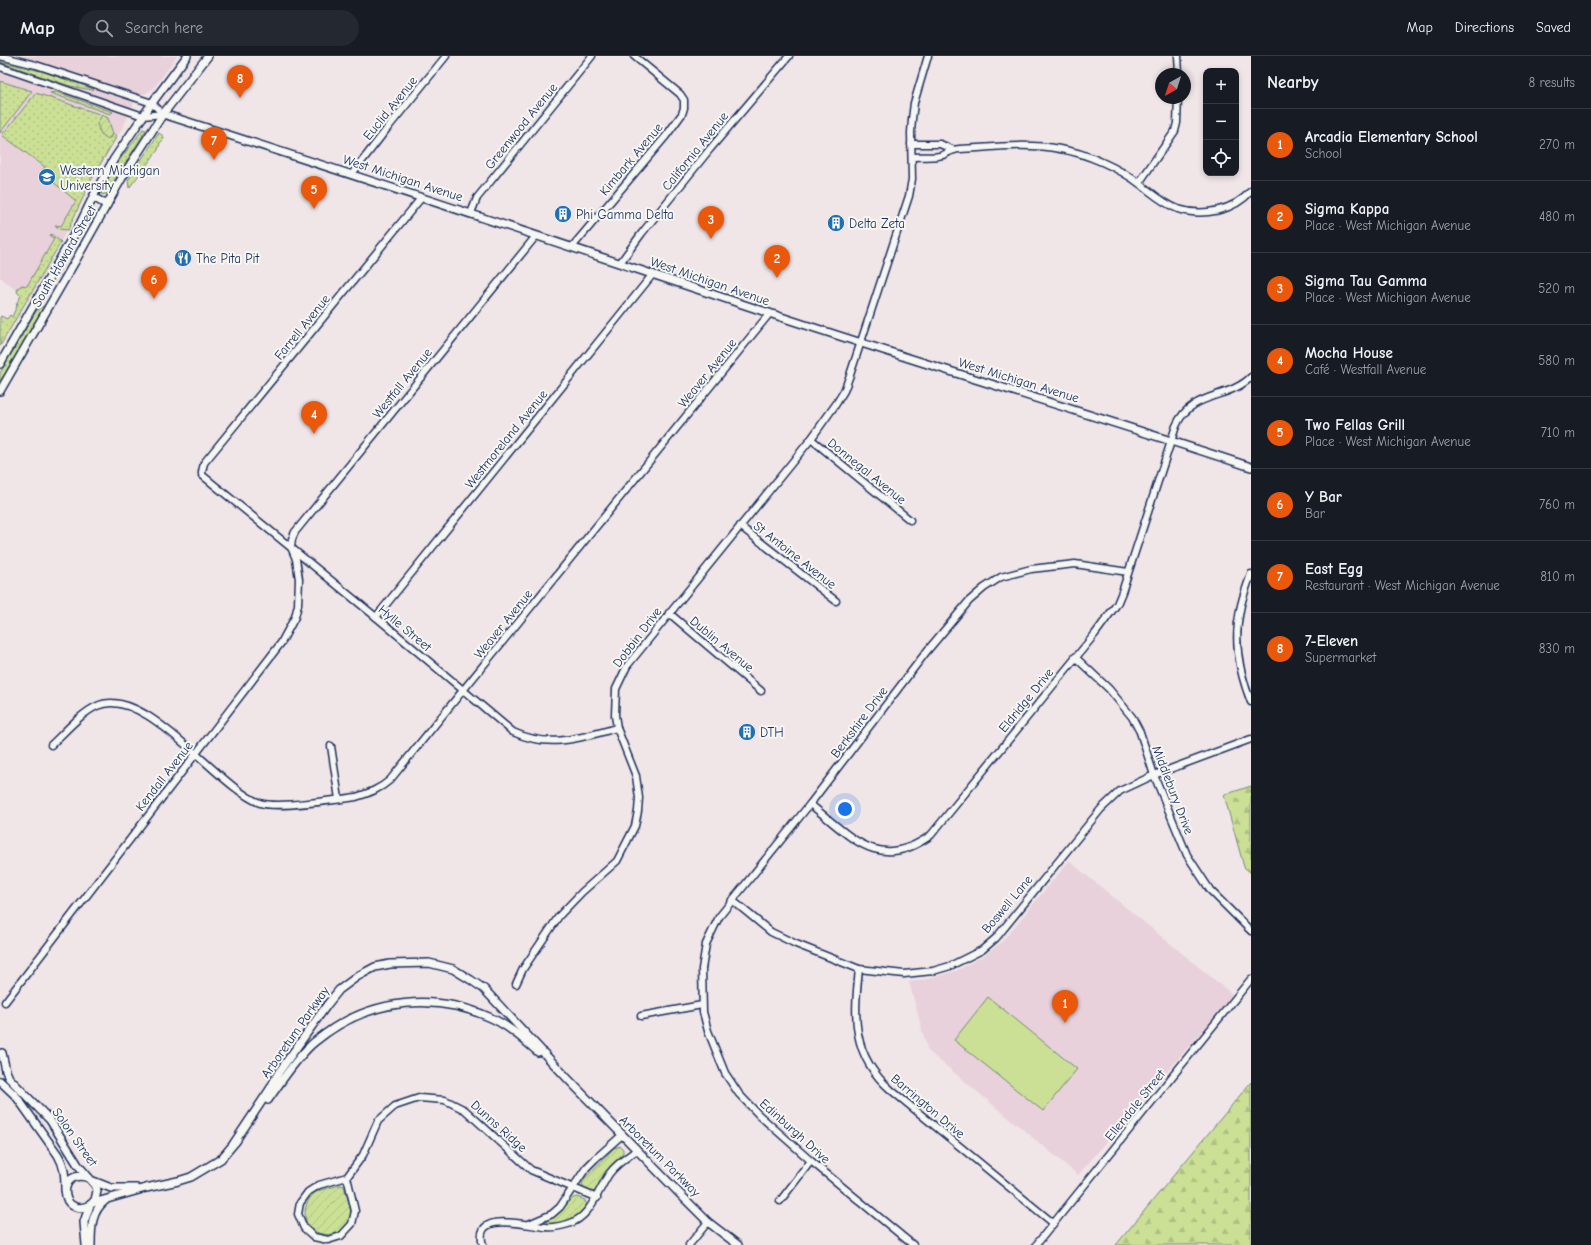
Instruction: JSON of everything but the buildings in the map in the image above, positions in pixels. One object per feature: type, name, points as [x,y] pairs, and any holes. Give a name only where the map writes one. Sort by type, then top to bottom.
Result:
[{"type":"street","name":"West Michigan Avenue","points":[[0,56],[36,65],[152,103],[163,114]]},
{"type":"street","name":"South Howard Street","points":[[0,364],[80,224],[114,159],[152,103],[188,56]]},
{"type":"street","name":"South Howard Street","points":[[0,392],[123,176],[163,114],[208,56]]},
{"type":"street","name":"Euclid Avenue","points":[[352,174],[446,56]]},
{"type":"street","name":"Greenwood Avenue","points":[[471,213],[477,198],[592,56]]},
{"type":"street","name":"Kimbark Avenue","points":[[572,247],[666,136],[682,114],[684,108],[684,100],[680,94],[634,56]]},
{"type":"street","name":"California Avenue","points":[[620,263],[642,233],[789,56]]},
{"type":"street","name":"Dobbin Drive","points":[[516,984],[523,969],[559,916],[582,892],[611,868],[617,861],[635,826],[639,798],[636,776],[617,728],[614,706],[618,683],[627,666],[811,439],[844,391],[909,196],[912,179],[910,133],[914,103],[928,56]]},
{"type":"street","points":[[1178,56],[1179,68]]},
{"type":"street","name":"West Michigan Avenue","points":[[0,67],[143,116],[163,114],[352,174],[861,343],[1251,467]]},
{"type":"street","points":[[1139,183],[1175,131],[1178,104]]},
{"type":"street","points":[[911,144],[940,144],[954,150]]},
{"type":"street","points":[[912,157],[941,155],[954,150],[1010,146],[1060,148],[1078,152],[1096,159],[1139,183],[1166,203],[1179,209],[1194,212],[1210,212],[1234,205],[1247,196],[1251,191]]},
{"type":"street","points":[[93,197],[107,205]]},
{"type":"street","name":"Farrell Avenue","points":[[202,472],[204,463],[422,197]]},
{"type":"street","name":"Westfall Avenue","points":[[291,547],[295,532],[536,236]]},
{"type":"street","name":"Westmoreland Avenue","points":[[376,617],[653,274]]},
{"type":"street","name":"Weaver Avenue","points":[[51,745],[91,709],[98,705],[122,703],[137,709],[196,753],[235,788],[251,799],[269,806],[339,799],[368,794],[384,785],[390,780],[463,691],[770,313]]},
{"type":"street","name":"Eldridge Drive","points":[[810,804],[850,836],[870,848],[901,851],[912,847],[932,835],[1095,634],[1117,604],[1178,421],[1186,410],[1202,399],[1241,386],[1251,377]]},
{"type":"street","name":"Donnegal Avenue","points":[[811,439],[910,520]]},
{"type":"street","name":"Hylle Street","points":[[202,472],[202,475],[210,483],[291,547],[513,732],[533,740],[573,740],[617,728]]},
{"type":"street","name":"St Antoine Avenue","points":[[740,526],[836,601]]},
{"type":"street","name":"Kendall Avenue","points":[[4,1002],[281,643],[295,617],[298,605],[299,579],[296,559],[291,547]]},
{"type":"street","name":"Berkshire Drive","points":[[702,1005],[702,969],[706,944],[719,917],[810,804],[927,651],[969,601],[984,588],[1001,577],[1031,569],[1075,564],[1128,572]]},
{"type":"street","points":[[1251,574],[1240,609],[1237,647],[1241,672],[1251,702]]},
{"type":"street","name":"Dublin Avenue","points":[[669,614],[761,691]]},
{"type":"street","name":"Middlebury Drive","points":[[1075,657],[1109,689],[1132,717],[1140,732],[1154,775],[1187,855],[1210,890],[1251,931]]},
{"type":"street","name":"Boswell Lane","points":[[732,900],[771,932],[796,944],[859,969],[904,974],[918,973],[950,966],[982,950],[996,938],[1110,799],[1120,791],[1154,775],[1251,739]]},
{"type":"street","points":[[331,746],[339,799]]},
{"type":"street","name":"Arboretum Parkway","points":[[234,1143],[258,1108],[279,1072],[339,990],[358,976],[374,967],[390,964],[429,963],[453,969],[484,989],[636,1150],[708,1222],[738,1245]]},
{"type":"street","name":"Barrington Drive","points":[[859,969],[855,1009],[856,1022],[862,1048],[875,1075],[891,1090],[1053,1223]]},
{"type":"street","name":"Ellendale Street","points":[[1036,1245],[1251,979]]},
{"type":"street","name":"Arboretum Parkway","points":[[91,1204],[146,1188],[178,1181],[199,1173],[221,1159],[311,1045],[347,1020],[369,1011],[391,1005],[416,1002],[440,1003],[465,1008],[490,1017],[514,1031],[568,1079]]},
{"type":"street","points":[[641,1016],[702,1005]]},
{"type":"street","name":"Edinburgh Drive","points":[[702,1005],[708,1031],[725,1073],[739,1094],[759,1115],[811,1161],[914,1245]]},
{"type":"street","name":"Solon Street","points":[[0,1052],[6,1071],[10,1078],[50,1120],[78,1165],[91,1180],[97,1191],[96,1200],[91,1204],[80,1208],[70,1204],[67,1200],[65,1190],[65,1172],[58,1155],[16,1096],[0,1081]]},
{"type":"street","name":"Dunns Ridge","points":[[347,1177],[363,1155],[378,1122],[395,1106],[419,1098],[445,1100],[465,1110],[531,1170],[597,1198]]},
{"type":"street","points":[[529,1224],[552,1214],[560,1207],[579,1177],[595,1158],[622,1135]]},
{"type":"street","points":[[483,1245],[481,1239],[482,1231],[487,1225],[493,1222],[529,1224],[547,1227],[569,1224],[578,1219],[597,1198],[609,1174],[617,1164],[636,1150]]},
{"type":"street","points":[[780,1201],[811,1161]]},
{"type":"street","name":"Solon Street","points":[[65,1190],[66,1185],[74,1178],[84,1176],[91,1180]]},
{"type":"street","points":[[347,1177],[355,1211],[352,1224],[341,1236],[328,1240],[314,1237],[304,1228],[298,1214],[300,1203],[308,1192],[319,1185],[347,1177]]},
{"type":"street","name":"Arboretum Parkway","points":[[91,1180],[111,1188],[146,1188]]},
{"type":"street","points":[[91,1245],[91,1228],[94,1214],[102,1204],[110,1198]]},
{"type":"street","name":"Solon Street","points":[[86,1245],[84,1222],[91,1204]]},
{"type":"street","points":[[689,1245],[708,1222]]},
{"type":"shaded area","name":"Western Michigan University","points":[[0,56],[177,56],[154,88],[145,94],[138,94],[125,123],[29,301],[0,277]]},
{"type":"shaded area","points":[[1069,861],[1233,995],[1078,1175],[928,1051],[909,982],[928,979],[956,971],[985,955],[1002,942]]},
{"type":"green space","points":[[0,61],[44,72],[94,89],[70,86]]},
{"type":"green space","points":[[0,81],[32,91],[0,133]]},
{"type":"green space","points":[[56,92],[113,112],[110,114],[50,93]]},
{"type":"green space","points":[[36,93],[102,115],[99,126],[101,131],[110,138],[113,134],[117,136],[93,176],[68,230],[59,229],[55,225],[61,226],[76,201],[41,172],[45,167],[2,135]]},
{"type":"green space","points":[[102,115],[108,118],[113,134],[108,139],[101,134],[97,124]]},
{"type":"green space","points":[[143,129],[146,130],[106,194],[102,195],[101,192],[113,169]]},
{"type":"green space","points":[[159,133],[164,139],[160,143],[158,150],[129,188],[128,180]]},
{"type":"green space","points":[[51,234],[61,242],[0,346],[0,317],[1,316],[7,319],[10,315],[12,317],[18,303],[16,304],[21,296],[17,292],[18,288],[22,285],[27,286],[54,239],[50,236]]},
{"type":"green space","points":[[43,306],[0,382],[0,373],[37,310]]},
{"type":"green space","points":[[1251,786],[1251,873],[1244,867],[1224,795]]},
{"type":"green space","points":[[988,997],[1077,1069],[1043,1111],[954,1040]]},
{"type":"green space","points":[[1251,1082],[1251,1245],[1116,1245]]},
{"type":"green space","points":[[620,1146],[623,1149],[623,1154],[610,1168],[596,1191],[591,1192],[584,1189],[582,1183],[584,1179],[614,1148]]},
{"type":"green space","points":[[343,1185],[348,1200],[350,1214],[347,1224],[341,1231],[332,1234],[322,1234],[313,1230],[307,1223],[305,1213],[308,1201],[316,1192]]},
{"type":"green space","points":[[577,1197],[585,1200],[587,1206],[579,1216],[560,1223],[541,1224],[555,1215],[573,1198]]},
{"type":"place","name":"7-Eleven","points":[[240,98]]},
{"type":"place","name":"East Egg","points":[[214,160]]},
{"type":"place","name":"Western Michigan University","points":[[47,177]]},
{"type":"place","name":"Two Fellas Grill","points":[[314,209]]},
{"type":"place","name":"Phi Gamma Delta","points":[[563,214]]},
{"type":"place","name":"Delta Zeta","points":[[836,223]]},
{"type":"place","name":"Sigma Tau Gamma","points":[[711,239]]},
{"type":"place","name":"The Pita Pit","points":[[183,258]]},
{"type":"place","name":"Sigma Kappa","points":[[777,278]]},
{"type":"place","name":"Y Bar","points":[[154,299]]},
{"type":"place","name":"Mocha House","points":[[314,434]]},
{"type":"place","name":"DTH","points":[[747,732]]},
{"type":"place","name":"Arcadia Elementary School","points":[[1065,1023]]}]
